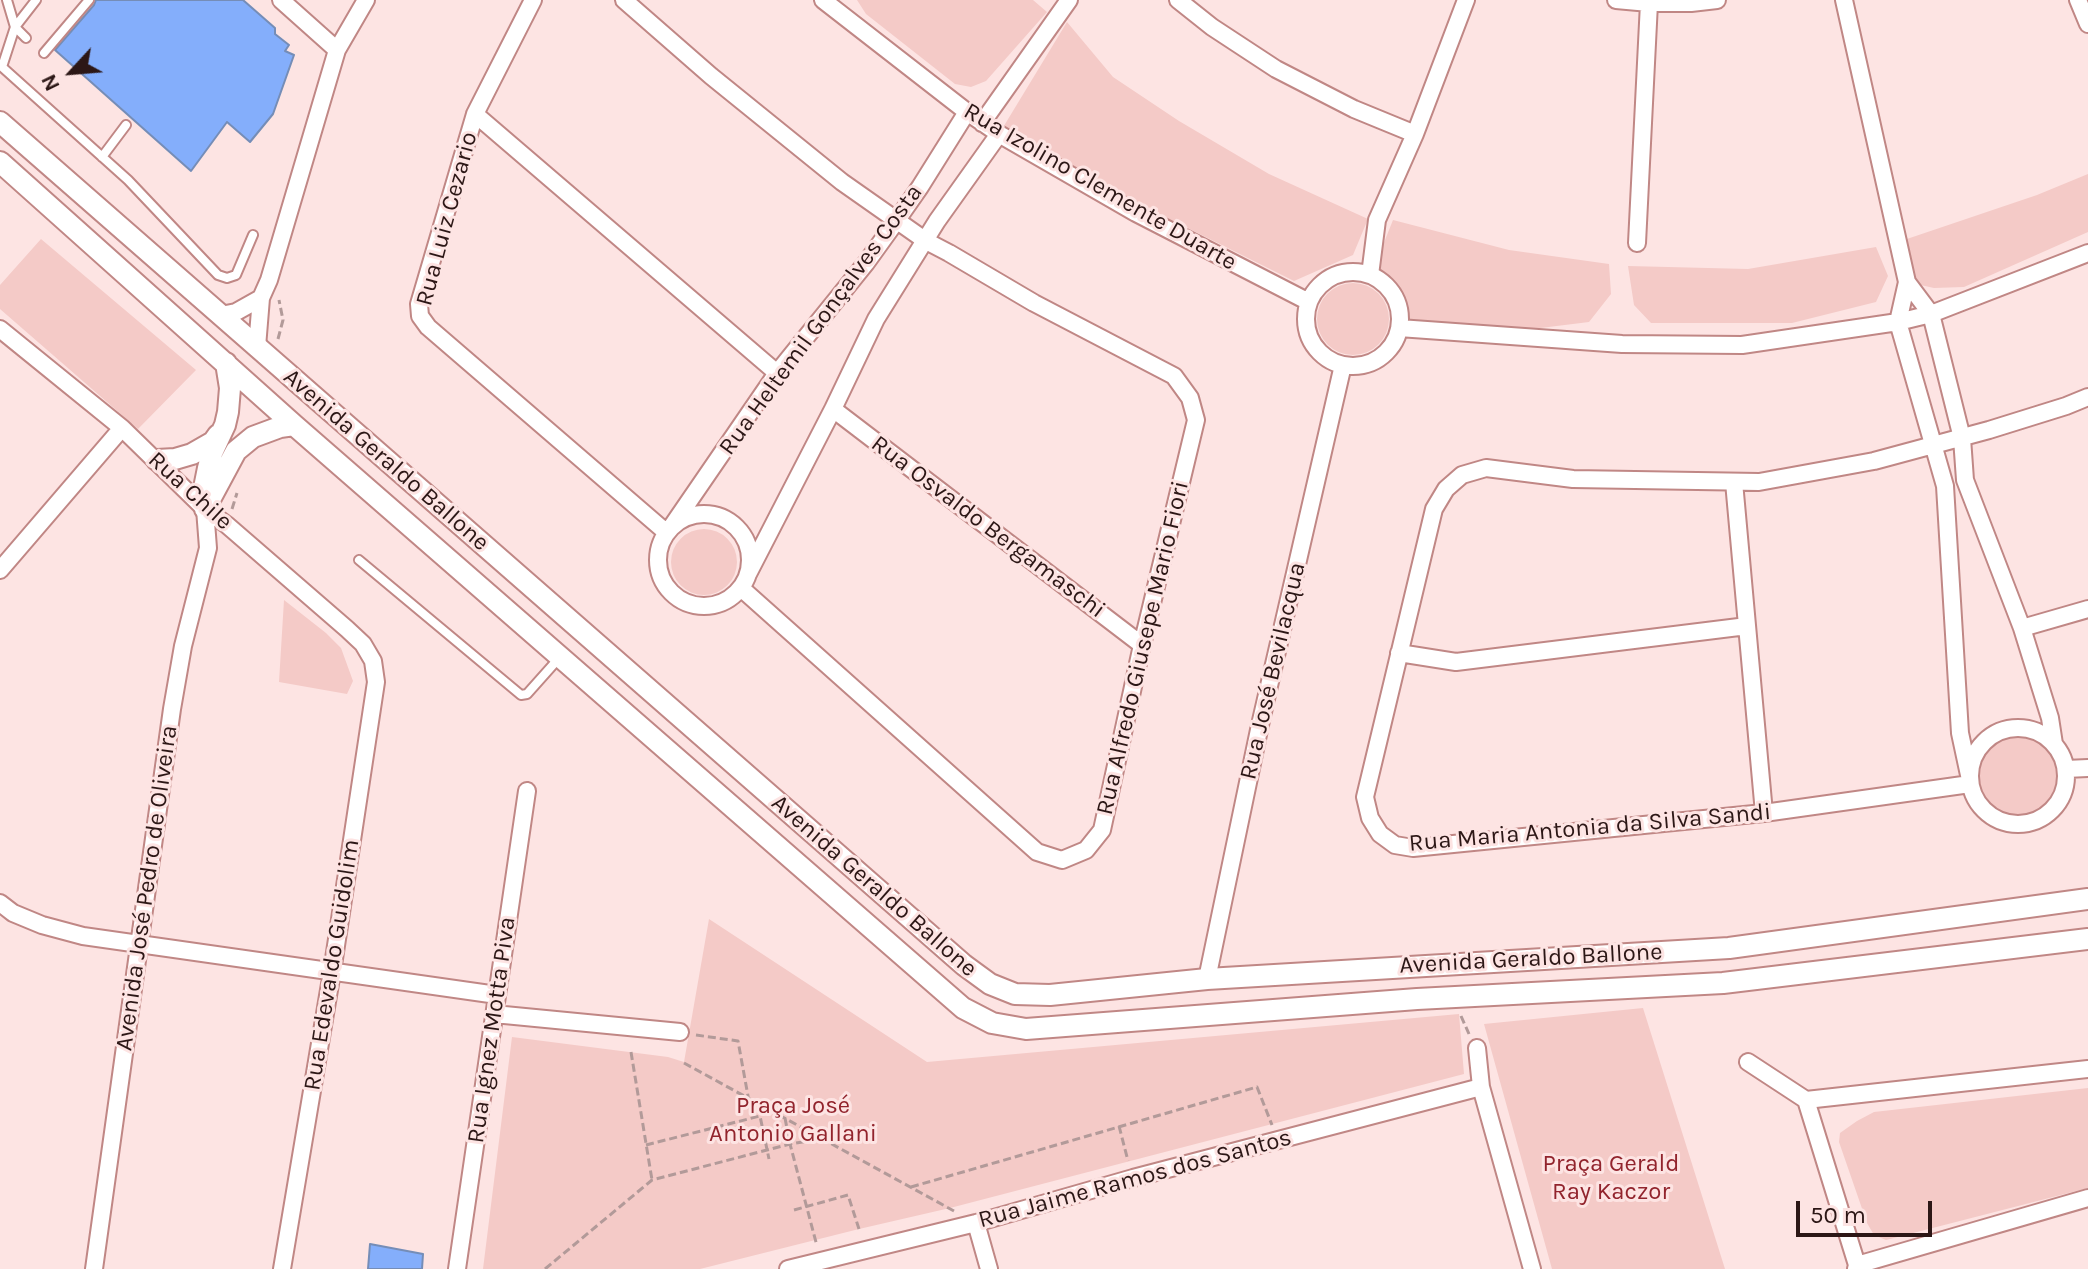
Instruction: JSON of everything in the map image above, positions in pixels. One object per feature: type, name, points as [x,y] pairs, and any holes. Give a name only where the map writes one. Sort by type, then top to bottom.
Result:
[{"type":"street","points":[[281,0],[337,50]]},
{"type":"street","points":[[257,347],[261,298],[337,50],[366,0]]},
{"type":"street","name":"Rua Luiz Cezario","points":[[533,0],[475,114],[419,304],[420,316],[428,327],[670,530]]},
{"type":"street","points":[[624,0],[711,76],[842,182],[926,241]]},
{"type":"street","name":"Rua Izolino Clemente Duarte","points":[[823,0],[999,134],[1136,213],[1309,302]]},
{"type":"street","points":[[982,123],[1069,0]]},
{"type":"street","points":[[1178,0],[1212,27],[1276,69],[1354,109],[1415,134]]},
{"type":"street","points":[[1370,275],[1377,220],[1415,134],[1466,0]]},
{"type":"street","points":[[1616,0],[1649,3],[1717,0]]},
{"type":"street","points":[[1844,0],[1907,282],[1931,314],[1962,438],[1965,480],[2022,628],[2050,718],[2054,744]]},
{"type":"street","points":[[2078,0],[2088,24]]},
{"type":"street","points":[[1637,243],[1649,3]]},
{"type":"street","name":"Rua Heltemil Gonçalves Costa","points":[[670,530],[777,373],[897,220],[967,112]]},
{"type":"street","points":[[475,114],[777,373]]},
{"type":"street","name":"Avenida Geraldo Ballone","points":[[0,122],[964,965],[990,984],[1015,994],[1050,995],[1207,979],[1729,948],[2088,899]]},
{"type":"street","name":"Rua Heltemil Gonçalves Costa","points":[[745,581],[876,319],[948,205],[999,134]]},
{"type":"street","name":"Avenida Geraldo Ballone","points":[[0,162],[294,425],[963,1008],[992,1023],[1026,1029],[1457,998],[1723,983],[2088,939]]},
{"type":"street","name":"Rua Alfredo Giusepe Mario Fiori","points":[[745,581],[1037,852],[1062,860],[1086,850],[1102,830],[1196,420],[1190,398],[1174,376],[1034,303],[926,241]]},
{"type":"street","points":[[1399,328],[1622,344],[1742,345],[1898,322],[1931,314],[2088,253]]},
{"type":"street","points":[[1341,273],[1370,275],[1392,293],[1398,306],[1399,328],[1388,350],[1378,358],[1367,364],[1343,365],[1316,348],[1306,318],[1309,302],[1316,289],[1327,279],[1341,273]]},
{"type":"street","points":[[1907,282],[1898,322],[1945,486],[1960,733],[1969,779],[1974,798],[1995,820],[2025,825],[2040,820],[2061,799],[2066,785],[2066,769],[2054,744],[2039,732],[2020,727],[2001,730],[1984,740],[1973,756],[1969,779]]},
{"type":"street","points":[[221,315],[236,312],[261,298]]},
{"type":"street","name":"Rua Chile","points":[[0,329],[122,428],[205,509],[347,629],[363,644],[373,661]]},
{"type":"street","points":[[205,509],[208,468],[225,425],[230,400],[226,363]]},
{"type":"street","name":"Rua José Bevilacqua","points":[[1207,979],[1260,725],[1343,365]]},
{"type":"street","name":"Rua Maria Antonia da Silva Sandi","points":[[1969,779],[1764,813],[1413,848],[1395,845],[1380,834],[1370,818],[1365,797],[1434,509],[1446,489],[1462,475],[1486,468],[1573,479],[1759,482],[1874,461],[1962,438],[2088,397]]},
{"type":"street","name":"Rua Osvaldo Bergamaschi","points":[[833,409],[1142,645]]},
{"type":"street","points":[[157,460],[183,457],[204,449],[225,425]]},
{"type":"street","points":[[205,509],[236,451],[253,437],[294,425]]},
{"type":"street","points":[[0,570],[122,428]]},
{"type":"street","points":[[1734,482],[1764,813]]},
{"type":"street","name":"Avenida José Pedro de Oliveira","points":[[94,1269],[183,646],[208,548],[205,509]]},
{"type":"street","points":[[699,514],[714,515],[740,531],[747,544],[750,559],[745,581],[729,599],[715,605],[699,606],[683,602],[670,592],[662,579],[658,563],[660,547],[670,530],[685,518],[699,514]]},
{"type":"street","points":[[2022,628],[2088,609]]},
{"type":"street","points":[[1399,653],[1456,662],[1747,626]]},
{"type":"street","name":"Rua Edevaldo Guidolim","points":[[282,1269],[332,972],[376,682],[373,661]]},
{"type":"street","points":[[2066,769],[2088,768]]},
{"type":"street","name":"Rua Ignez Motta Piva","points":[[457,1269],[527,791]]},
{"type":"street","points":[[0,903],[13,913],[42,925],[83,936],[497,995]]},
{"type":"street","points":[[494,1014],[680,1032]]},
{"type":"street","points":[[1477,1048],[1481,1087],[1532,1269]]},
{"type":"street","points":[[1748,1062],[1806,1100],[2088,1069]]},
{"type":"street","name":"Rua Jaime Ramos dos Santos","points":[[788,1269],[976,1223],[1133,1178],[1481,1087]]},
{"type":"street","points":[[1806,1100],[1856,1267],[2088,1198]]},
{"type":"street","points":[[976,1223],[989,1269]]},
{"type":"lane","points":[[7,0],[15,27],[26,38]]},
{"type":"lane","points":[[36,0],[15,27],[2,67],[128,180],[218,275],[227,278],[236,275],[253,235]]},
{"type":"lane","points":[[44,53],[89,0]]},
{"type":"lane","points":[[102,157],[126,125]]},
{"type":"lane","points":[[359,560],[521,695],[527,694],[561,657]]},
{"type":"path","points":[[1457,998],[1455,1003],[1477,1048]]},
{"type":"path","points":[[680,1032],[738,1041],[752,1118]]},
{"type":"path","points":[[631,1052],[652,1180]]},
{"type":"path","points":[[684,1063],[976,1223]]},
{"type":"path","points":[[911,1187],[1257,1087],[1279,1140]]},
{"type":"path","points":[[646,1145],[760,1116],[769,1159]]},
{"type":"path","points":[[785,1118],[821,1261]]},
{"type":"path","points":[[1119,1126],[1133,1178]]},
{"type":"path","points":[[545,1269],[652,1180],[822,1138]]},
{"type":"path","points":[[794,1210],[848,1195],[859,1229]]},
{"type":"green space","points":[[857,0],[1033,0],[1047,12],[986,81],[971,87],[955,84],[866,14]]},
{"type":"green space","points":[[1067,22],[1113,77],[1179,121],[1269,174],[1368,219],[1353,255],[1294,281],[999,134]]},
{"type":"green space","points":[[2088,174],[2088,232],[1964,287],[1934,288],[1907,282],[1898,242],[2037,195]]},
{"type":"green space","points":[[1393,220],[1509,250],[1609,264],[1611,294],[1589,322],[1484,335],[1399,328],[1398,307],[1392,293],[1383,282],[1371,275]]},
{"type":"green space","points":[[41,239],[196,370],[138,429],[0,309],[0,285]]},
{"type":"green space","points":[[1876,247],[1888,276],[1876,302],[1792,323],[1651,323],[1634,305],[1628,266],[1748,269]]},
{"type":"green space","points":[[1353,283],[1373,289],[1383,299],[1389,319],[1383,339],[1373,349],[1353,355],[1333,349],[1323,339],[1317,319],[1323,299],[1333,289]]},
{"type":"green space","points":[[710,529],[728,538],[735,549],[735,575],[728,586],[717,593],[698,595],[680,586],[673,575],[671,556],[680,538],[691,531]]},
{"type":"green space","points":[[284,600],[341,648],[353,681],[347,694],[279,682]]},
{"type":"green space","points":[[2017,736],[2032,739],[2045,748],[2054,761],[2057,776],[2054,791],[2045,804],[2032,813],[2017,816],[2002,813],[1989,804],[1980,791],[1977,776],[1980,761],[1989,748],[2002,739]]},
{"type":"green space","name":"Praça José Antonio Gallani","points":[[709,919],[927,1062],[1459,1014],[1464,1074],[950,1208],[700,1269],[483,1269],[512,1037],[668,1057],[684,1062]]},
{"type":"green space","name":"Praça Gerald Ray Kaczor","points":[[1643,1008],[1725,1269],[1552,1269],[1484,1024]]},
{"type":"green space","points":[[2088,1088],[2088,1188],[1886,1240],[1874,1235],[1839,1142],[1840,1133],[1857,1121],[1874,1112]]},
{"type":"building","points":[[96,0],[243,0],[275,28],[275,34],[289,45],[285,51],[294,55],[273,114],[250,142],[227,122],[191,171],[55,50]]},
{"type":"building","points":[[370,1244],[423,1254],[422,1269],[368,1269]]}]
